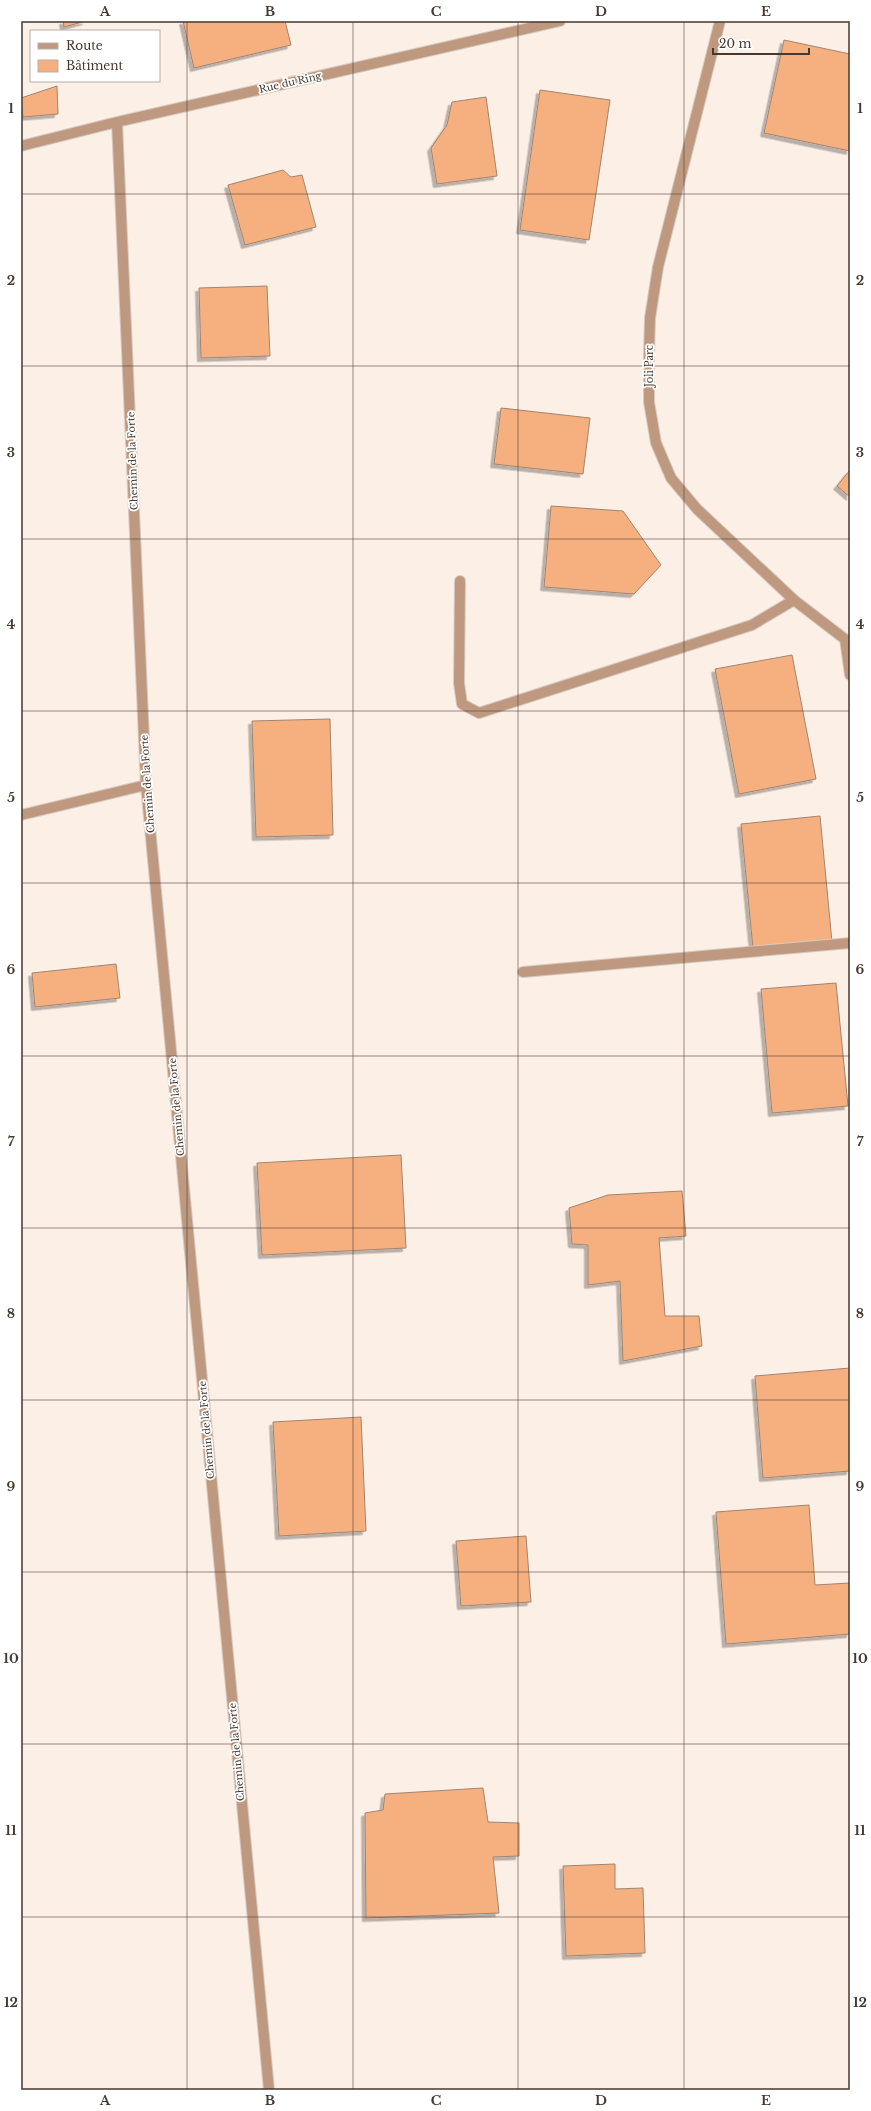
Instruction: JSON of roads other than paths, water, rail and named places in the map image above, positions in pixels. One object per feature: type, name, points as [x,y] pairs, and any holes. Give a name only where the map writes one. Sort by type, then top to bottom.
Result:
[{"type":"street","name":"Rue du Ring","points":[[21,146],[117,122],[560,21]]},
{"type":"street","name":"Joli Parc","points":[[720,21],[658,268],[650,318],[649,402],[656,443],[671,478],[697,509],[794,600],[848,641]]},
{"type":"street","name":"Chemin de la Forte","points":[[117,122],[146,785],[268,2090]]},
{"type":"street","points":[[460,581],[459,683],[462,704],[479,713],[752,625],[794,600]]},
{"type":"street","points":[[848,641],[850,675]]},
{"type":"street","points":[[21,815],[146,785]]},
{"type":"street","points":[[523,972],[850,942]]}]
